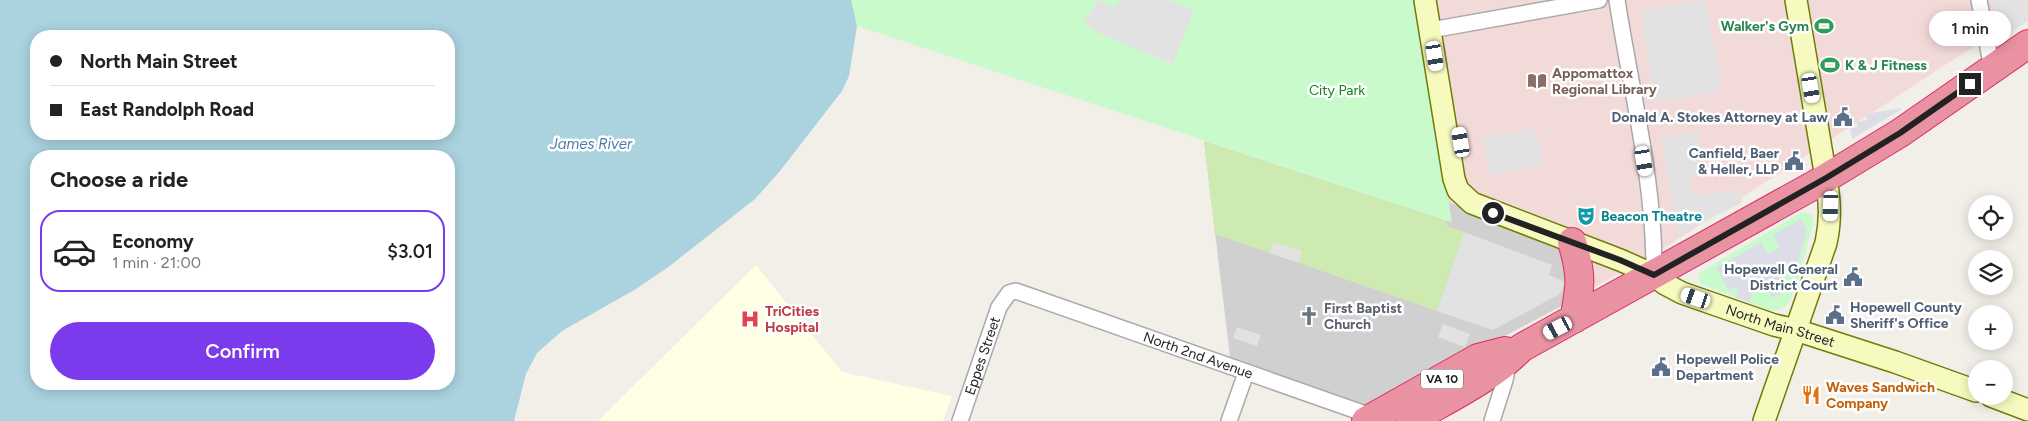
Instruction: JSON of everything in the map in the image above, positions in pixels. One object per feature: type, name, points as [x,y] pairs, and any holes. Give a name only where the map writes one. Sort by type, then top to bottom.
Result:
[{"type":"highway","name":"VA 10","points":[[1410,421],[1512,353],[1826,178],[1900,133],[2028,44]]},
{"type":"highway","points":[[1572,242],[1580,268],[1580,293],[1574,319]]},
{"type":"highway","name":"VA 10","points":[[1375,420],[1478,358],[1512,353]]},
{"type":"street","points":[[1425,0],[1436,29]]},
{"type":"street","points":[[1436,0],[1436,29]]},
{"type":"street","points":[[1436,29],[1599,0]]},
{"type":"street","points":[[1618,0],[1650,193],[1654,236],[1654,275]]},
{"type":"street","points":[[1764,421],[1826,243],[1830,225],[1831,206],[1796,0]]},
{"type":"street","points":[[1979,0],[1992,69]]},
{"type":"street","name":"North Main Street","points":[[1436,29],[1468,182],[1478,207],[1654,275],[1665,284],[1682,293],[1774,325],[1796,330],[1895,362],[1968,388]]},
{"type":"street","name":"North 2nd Avenue","points":[[1009,293],[1016,291],[1023,293],[1375,420]]},
{"type":"street","name":"Eppes Street","points":[[960,421],[999,307],[1009,293]]},
{"type":"street","points":[[1492,421],[1512,353]]},
{"type":"street","points":[[1229,421],[1246,372]]},
{"type":"street","points":[[2013,404],[2028,410]]},
{"type":"shaded area","points":[[1098,0],[1114,7],[1121,0],[1168,0],[1194,10],[1173,64],[1096,32],[1084,22]]},
{"type":"shaded area","points":[[1415,0],[2028,0],[2028,11],[1669,245],[1563,305],[1565,247],[1448,202]]},
{"type":"shaded area","points":[[1705,0],[1722,88],[1711,93],[1655,102],[1641,12]]},
{"type":"shaded area","points":[[1992,0],[2028,0],[2028,21],[2000,40]]},
{"type":"shaded area","points":[[1901,108],[1852,139],[1850,128],[1857,127],[1857,122],[1867,120],[1866,114]]},
{"type":"shaded area","points":[[1532,129],[1534,137],[1540,141],[1544,165],[1489,175],[1483,137]]},
{"type":"shaded area","points":[[1698,131],[1701,152],[1696,153],[1697,159],[1702,158],[1704,175],[1690,177],[1693,197],[1740,190],[1742,203],[1678,234],[1661,137]]},
{"type":"shaded area","points":[[1204,141],[1451,222],[1448,202],[1565,247],[1571,255],[1563,305],[1373,407],[1230,357]]},
{"type":"shaded area","points":[[1801,219],[1807,231],[1797,265],[1779,275],[1787,290],[1772,298],[1766,287],[1752,294],[1749,302],[1736,298],[1738,291],[1736,287],[1729,291],[1716,268],[1761,242],[1768,254],[1780,247],[1773,235]]},
{"type":"shaded area","points":[[1464,232],[1552,265],[1549,275],[1565,282],[1560,294],[1493,330],[1437,311]]},
{"type":"shaded area","points":[[1273,242],[1302,251],[1299,263],[1270,253]]},
{"type":"shaded area","name":"TriCities Hospital","points":[[756,265],[842,372],[952,396],[943,421],[598,421]]},
{"type":"shaded area","points":[[1443,324],[1470,334],[1465,347],[1438,337]]},
{"type":"shaded area","points":[[1237,327],[1261,335],[1257,346],[1233,338]]},
{"type":"green space","name":"City Park","points":[[851,0],[1415,0],[1452,222],[857,26]]},
{"type":"green space","points":[[1204,141],[1445,220],[1448,227],[1464,232],[1437,311],[1215,234]]},
{"type":"green space","points":[[1806,212],[1813,216],[1813,224],[1795,289],[1787,304],[1783,307],[1777,310],[1769,310],[1700,284],[1699,273],[1800,213]]},
{"type":"water","name":"James River","points":[[0,0],[851,0],[857,26],[849,76],[842,91],[780,171],[755,199],[667,268],[636,289],[562,331],[537,353],[526,374],[514,421],[0,421]]},
{"type":"place","name":"Walker's Gym","points":[[1824,26]]},
{"type":"place","name":"K & J Fitness","points":[[1830,65]]},
{"type":"place","name":"Appomattox Regional Library","points":[[1537,81]]},
{"type":"place","name":"Donald A. Stokes Attorney at Law","points":[[1843,117]]},
{"type":"place","name":"Canfield, Baer & Heller, LLP","points":[[1794,161]]},
{"type":"place","name":"Beacon Theatre","points":[[1586,216]]},
{"type":"place","name":"Hopewell General District Court","points":[[1853,277]]},
{"type":"place","name":"Hopewell County Sheriff's Office","points":[[1835,315]]},
{"type":"place","name":"First Baptist Church","points":[[1309,316]]},
{"type":"place","name":"TriCities Hospital","points":[[750,319]]},
{"type":"place","name":"Hopewell Police Department","points":[[1661,367]]},
{"type":"place","name":"Waves Sandwich Company","points":[[1811,395]]},
{"type":"route","points":[[1493,213],[1620,260],[1654,275],[1808,189],[1900,133],[1970,84]]}]
